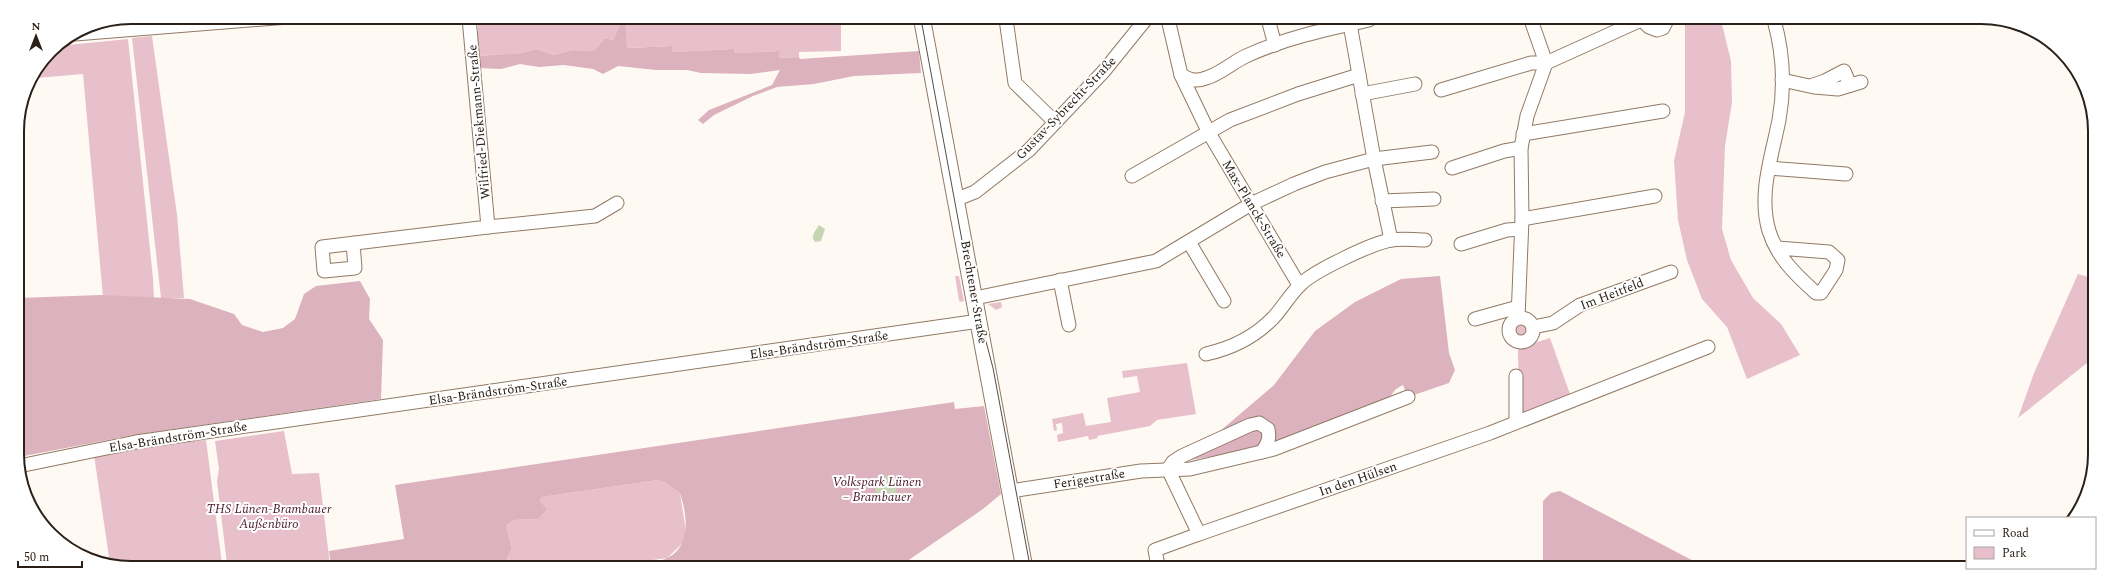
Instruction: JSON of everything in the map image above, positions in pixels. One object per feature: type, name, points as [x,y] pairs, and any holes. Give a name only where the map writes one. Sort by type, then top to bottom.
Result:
[{"type":"main road","name":"Brechtener Straße","points":[[923,24],[957,199],[1023,561]]},
{"type":"street","points":[[88,33],[185,24]]},
{"type":"street","name":"Wilfried-Diekmann-Straße","points":[[470,24],[488,227]]},
{"type":"street","points":[[1007,24],[1014,83],[1055,122]]},
{"type":"street","name":"Gustav-Sybrecht-Straße","points":[[957,199],[975,192],[1029,150],[1104,71],[1142,24]]},
{"type":"street","name":"Max-Planck-Straße","points":[[1169,24],[1181,75],[1208,133],[1299,285]]},
{"type":"street","points":[[1269,24],[1274,45]]},
{"type":"street","points":[[1181,75],[1193,81],[1207,78],[1246,56],[1274,45],[1350,24],[1374,159],[1391,240]]},
{"type":"street","points":[[1475,318],[1518,312],[1526,318],[1533,327],[1532,334],[1528,340],[1520,342],[1514,340],[1509,334],[1509,326],[1518,312],[1522,224],[1521,148],[1527,116],[1546,63],[1533,24]]},
{"type":"street","points":[[1441,90],[1531,63],[1546,63],[1633,24]]},
{"type":"street","points":[[1646,24],[1657,30],[1663,28],[1664,24]]},
{"type":"street","points":[[1775,24],[1780,40],[1782,80],[1779,120],[1764,198],[1769,231],[1777,248],[1790,269],[1816,293],[1821,293],[1836,270],[1838,260],[1828,252],[1777,248]]},
{"type":"street","points":[[1132,176],[1237,117],[1298,94],[1359,75]]},
{"type":"street","points":[[1782,80],[1809,86],[1838,89],[1856,83]]},
{"type":"street","points":[[1362,94],[1415,84]]},
{"type":"street","points":[[1523,134],[1663,111]]},
{"type":"street","points":[[1452,168],[1504,151],[1521,148]]},
{"type":"street","points":[[975,298],[1156,261],[1251,204],[1325,172],[1374,159],[1432,152]]},
{"type":"street","points":[[1769,168],[1846,174]]},
{"type":"street","points":[[1462,244],[1522,224],[1655,196]]},
{"type":"street","points":[[1382,201],[1434,199]]},
{"type":"street","points":[[353,243],[595,216],[617,203]]},
{"type":"street","points":[[1206,354],[1225,350],[1246,341],[1274,317],[1299,285],[1313,274],[1353,254],[1391,240],[1425,240]]},
{"type":"street","points":[[1189,242],[1224,301]]},
{"type":"street","name":"Im Heitfeld","points":[[1533,327],[1553,323],[1580,305],[1671,272]]},
{"type":"street","points":[[1060,280],[1069,325]]},
{"type":"street","name":"Elsa-Brändström-Straße","points":[[25,465],[136,442],[979,321]]},
{"type":"street","name":"In den Hülsen","points":[[1157,561],[1155,550],[1516,422],[1708,347]]},
{"type":"street","points":[[1516,376],[1516,422]]},
{"type":"street","name":"Ferigestraße","points":[[1010,492],[1141,471],[1190,469],[1262,452],[1274,449],[1408,397]]},
{"type":"street","points":[[1199,534],[1168,469],[1173,462],[1239,428],[1259,423],[1268,429],[1270,437],[1262,452]]},
{"type":"green space","points":[[478,24],[618,24],[619,27],[613,40],[605,38],[594,51],[572,50],[554,55],[536,49],[522,53],[478,56]]},
{"type":"green space","points":[[618,24],[626,24],[627,48],[672,46],[672,52],[734,49],[735,53],[779,51],[779,58],[799,57],[800,59],[919,51],[921,73],[854,76],[814,84],[777,87],[753,96],[714,115],[703,124],[698,120],[709,110],[772,85],[780,70],[750,74],[701,73],[687,70],[656,70],[618,66],[603,74],[593,69],[564,65],[539,67],[520,64],[501,69],[479,68],[478,56],[522,53],[536,49],[554,55],[572,50],[594,51],[605,38],[613,40],[619,27]]},
{"type":"green space","points":[[626,24],[841,24],[841,51],[799,52],[799,57],[779,58],[779,51],[735,53],[734,49],[672,52],[672,46],[627,48]]},
{"type":"green space","points":[[1685,24],[1722,24],[1731,61],[1732,102],[1725,146],[1722,229],[1731,260],[1753,298],[1781,324],[1800,355],[1747,379],[1727,327],[1702,299],[1687,260],[1678,220],[1674,161],[1685,112]]},
{"type":"green space","points":[[152,36],[177,215],[184,298],[161,298],[132,38]]},
{"type":"green space","points":[[128,39],[154,299],[103,297],[83,74],[38,78],[54,56],[68,45]]},
{"type":"green space","points":[[2078,274],[2088,277],[2088,362],[2018,418],[2034,373]]},
{"type":"green space","points":[[955,276],[959,276],[964,301],[960,302],[959,300]]},
{"type":"green space","points":[[1440,276],[1449,353],[1455,370],[1449,383],[1408,397],[1403,385],[1396,389],[1385,403],[1272,446],[1185,461],[1274,385],[1315,331],[1355,302],[1401,279]]},
{"type":"green space","points":[[360,281],[370,299],[369,319],[383,340],[381,399],[134,435],[24,456],[24,298],[101,295],[190,299],[234,314],[242,325],[263,332],[283,328],[295,319],[304,294],[316,286]]},
{"type":"green space","points":[[1001,302],[1002,307],[996,310],[988,304]]},
{"type":"green space","points":[[1519,324],[1523,324],[1527,330],[1523,336],[1519,336],[1515,332],[1515,328]]},
{"type":"green space","points":[[1550,338],[1570,394],[1519,414],[1518,348]]},
{"type":"green space","points":[[1187,363],[1196,414],[1157,420],[1150,426],[1097,436],[1098,438],[1089,440],[1088,436],[1058,442],[1057,435],[1063,433],[1062,423],[1056,424],[1057,430],[1054,431],[1052,419],[1083,413],[1086,426],[1111,422],[1107,398],[1140,392],[1137,376],[1123,378],[1122,371]]},
{"type":"green space","name":"Volkspark Lünen – Brambauer","points":[[954,402],[955,409],[984,406],[1001,494],[983,509],[907,561],[656,561],[667,558],[675,553],[681,546],[686,529],[686,520],[680,493],[666,483],[658,480],[542,497],[539,501],[547,509],[538,519],[514,520],[506,526],[512,548],[506,561],[330,561],[329,551],[404,539],[395,485]]},
{"type":"green space","name":"THS Lünen-Brambauer Außenbüro","points":[[284,431],[292,474],[319,473],[330,561],[227,561],[217,481],[219,469],[215,441]]},
{"type":"green space","points":[[206,440],[222,561],[131,561],[109,559],[94,455],[136,446]]},
{"type":"green space","points":[[658,480],[666,483],[680,493],[686,531],[684,542],[667,558],[646,561],[506,561],[512,548],[506,526],[514,520],[538,519],[539,501],[542,497]]},
{"type":"green space","points":[[1560,491],[1694,561],[1543,561],[1543,501],[1551,493]]},
{"type":"shaded area","points":[[819,225],[825,229],[821,241],[815,242],[813,236]]},
{"type":"shaded area","points":[[886,476],[894,479],[897,487],[894,495],[886,498],[878,495],[875,487],[878,479]]},
{"type":"tram line","points":[[922,24],[968,273],[993,368],[1029,561]]}]
